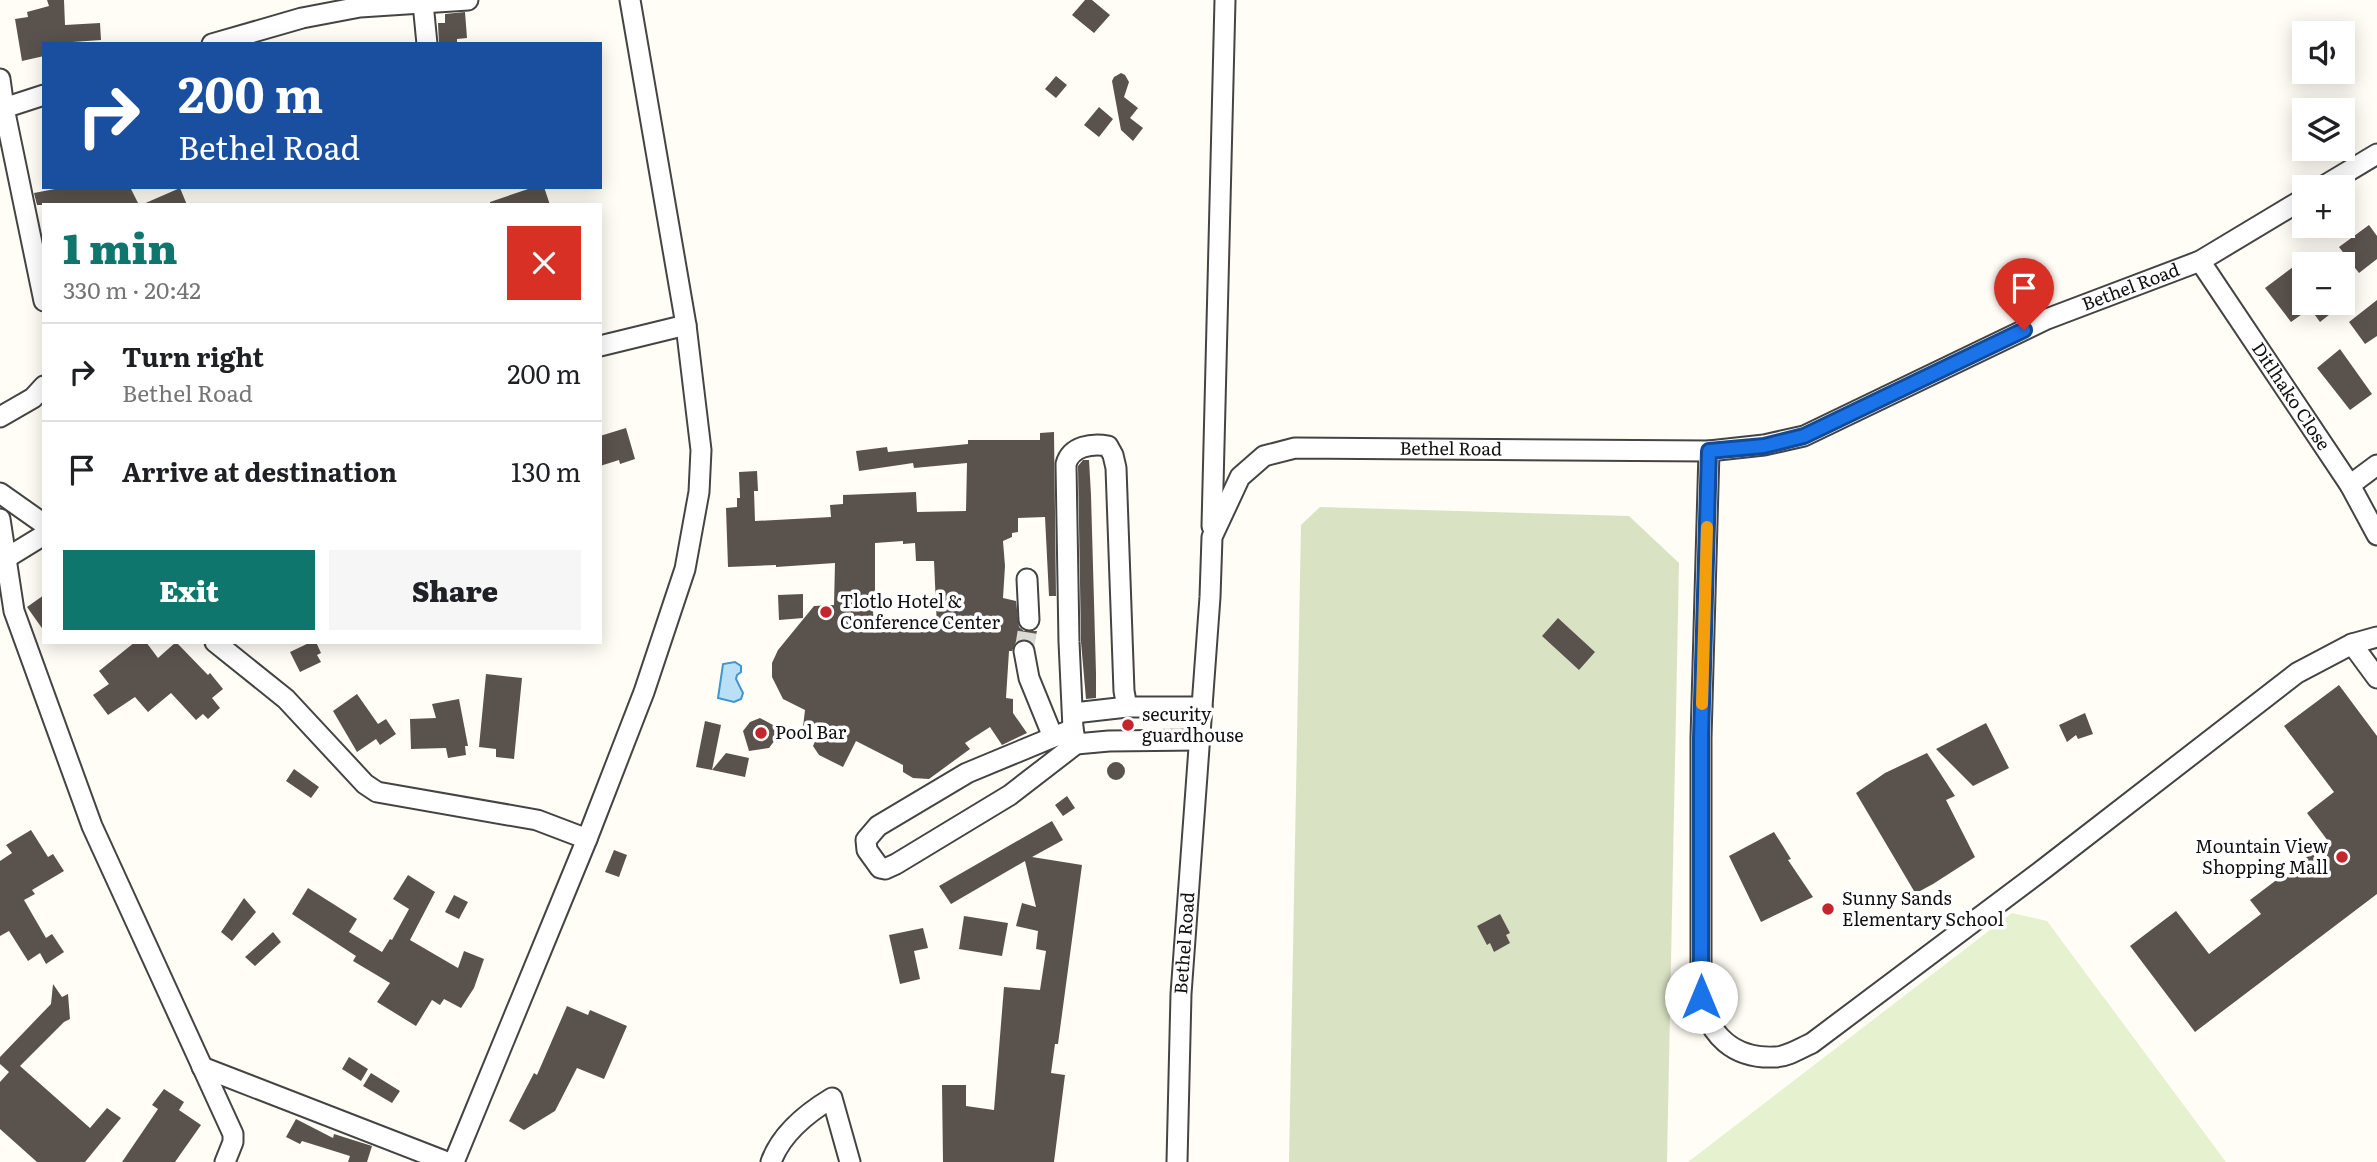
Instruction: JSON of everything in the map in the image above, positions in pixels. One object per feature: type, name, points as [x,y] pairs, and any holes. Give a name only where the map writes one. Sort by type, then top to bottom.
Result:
[{"type":"street","points":[[225,42],[259,37],[360,7],[468,0]]},
{"type":"street","points":[[454,1162],[587,839],[644,692],[685,569],[699,492],[701,450],[686,324],[630,0]]},
{"type":"street","points":[[1212,537],[1225,0]]},
{"type":"street","points":[[423,3],[427,42]]},
{"type":"street","points":[[0,79],[42,291]]},
{"type":"street","points":[[4,108],[42,96]]},
{"type":"street","points":[[2342,175],[2377,154]]},
{"type":"street","name":"Bethel Road","points":[[1177,1162],[1181,994],[1212,537],[1240,477],[1264,456],[1295,448],[1709,451],[1764,446],[1804,436],[2047,319],[2200,261],[2292,206]]},
{"type":"street","name":"Ditlhako Close","points":[[2200,261],[2350,485],[2377,535]]},
{"type":"street","points":[[602,345],[686,324]]},
{"type":"street","points":[[0,417],[33,398],[42,388]]},
{"type":"street","points":[[1127,707],[1124,691],[1116,468],[1108,446],[1097,444],[1075,451],[1068,456],[1066,464],[1069,642],[1075,729],[1010,795],[896,864],[885,869],[880,868],[867,850],[866,840],[878,827],[967,773],[1075,729],[1127,707],[1202,708]]},
{"type":"street","points":[[1709,451],[1701,738],[1701,997],[1705,1016],[1728,1046],[1750,1055],[1778,1057],[1812,1043],[2045,868],[2297,673],[2352,645],[2377,637]]},
{"type":"street","points":[[2350,485],[2377,465]]},
{"type":"street","points":[[0,493],[42,523]]},
{"type":"street","points":[[0,519],[3,560],[14,611],[92,826],[233,1134],[233,1142],[225,1162]]},
{"type":"street","points":[[3,560],[42,536]]},
{"type":"street","points":[[1027,579],[1029,620]]},
{"type":"street","points":[[217,644],[286,699],[365,784],[377,792],[537,820],[587,839]]},
{"type":"street","points":[[2352,645],[2377,678]]},
{"type":"street","points":[[1024,651],[1029,678],[1053,737]]},
{"type":"street","points":[[1075,729],[1109,741],[1199,740]]},
{"type":"street","points":[[202,1067],[447,1162]]},
{"type":"street","points":[[771,1162],[775,1152],[806,1114],[832,1098],[849,1162]]},
{"type":"green space","points":[[1320,507],[1629,516],[1679,563],[1667,1162],[1289,1162],[1301,525]]},
{"type":"green space","points":[[2012,913],[2047,921],[2226,1162],[1688,1162]]},
{"type":"water","points":[[735,662],[741,666],[741,672],[736,679],[743,693],[741,699],[734,702],[718,698],[723,664]]},
{"type":"building","points":[[47,0],[64,0],[65,25],[100,23],[101,40],[42,42],[42,56],[22,61],[15,19],[28,17],[27,12],[49,6]]},
{"type":"building","points":[[1085,0],[1092,0],[1110,15],[1094,33],[1072,15]]},
{"type":"building","points":[[465,12],[467,38],[457,39],[457,42],[439,42],[438,23],[445,23],[445,14]]},
{"type":"building","points":[[1121,73],[1129,82],[1124,97],[1138,108],[1130,118],[1143,128],[1133,141],[1121,130],[1112,81]]},
{"type":"building","points":[[1056,76],[1067,85],[1056,98],[1045,89]]},
{"type":"building","points":[[1099,107],[1113,119],[1099,137],[1084,125]]},
{"type":"building","points":[[55,189],[131,189],[138,203],[37,205],[34,193]]},
{"type":"building","points":[[180,189],[186,203],[146,203]]},
{"type":"building","points":[[528,189],[545,189],[549,203],[490,203]]},
{"type":"building","points":[[2369,225],[2377,236],[2377,259],[2359,273],[2355,268],[2355,252],[2343,252],[2339,247],[2355,238]]},
{"type":"building","points":[[2292,268],[2292,315],[2301,315],[2291,322],[2265,288]]},
{"type":"building","points":[[2377,300],[2377,336],[2365,344],[2349,322]]},
{"type":"building","points":[[2315,315],[2329,315],[2320,322]]},
{"type":"building","points":[[2340,349],[2372,394],[2350,410],[2317,368]]},
{"type":"building","points":[[626,428],[635,459],[602,465],[602,435]]},
{"type":"building","name":"Tlotlo Hotel & Conference Center","points":[[1054,432],[1056,596],[1049,596],[1045,517],[1018,518],[1018,532],[1012,533],[1012,537],[1003,541],[1003,598],[1016,601],[1019,627],[1024,631],[1037,631],[1034,643],[1021,639],[1016,642],[1012,651],[1009,651],[1006,698],[1013,699],[1013,713],[1027,733],[1002,745],[990,727],[965,743],[970,749],[929,779],[913,778],[903,772],[903,765],[856,741],[843,767],[819,755],[813,746],[822,726],[803,727],[805,710],[783,699],[772,677],[772,663],[778,650],[814,606],[834,605],[835,563],[728,567],[726,508],[737,507],[737,498],[740,498],[739,472],[757,471],[758,491],[754,491],[755,521],[831,517],[830,505],[843,504],[843,495],[916,492],[917,512],[966,511],[967,463],[914,468],[913,463],[859,471],[856,451],[887,447],[888,452],[968,444],[968,440],[1040,440],[1040,433]],"holes":[[[903,541],[903,544],[915,543],[916,561],[934,561],[937,628],[874,629],[872,593],[875,592],[875,543]]]},
{"type":"building","points":[[1083,460],[1089,460],[1096,673],[1096,698],[1086,699],[1081,642],[1078,466]]},
{"type":"building","points":[[803,594],[803,618],[779,620],[778,595]]},
{"type":"building","points":[[42,596],[42,628],[27,607]]},
{"type":"building","points":[[1558,618],[1595,652],[1579,670],[1542,636]]},
{"type":"building","points":[[133,644],[148,644],[158,658],[174,644],[178,644],[208,675],[210,673],[223,689],[212,698],[220,708],[208,719],[203,714],[196,720],[171,693],[148,712],[135,697],[108,715],[93,695],[109,684],[99,671]]},
{"type":"building","points":[[307,644],[317,644],[321,653],[317,655],[321,662],[300,672],[290,652]]},
{"type":"building","points":[[486,674],[522,678],[514,759],[496,757],[496,749],[479,747]]},
{"type":"building","name":"Mountain View Shopping Mall","points":[[2339,685],[2377,736],[2377,894],[2195,1032],[2130,946],[2176,911],[2209,954],[2261,914],[2250,900],[2328,841],[2307,813],[2334,792],[2284,726]]},
{"type":"building","points":[[357,694],[378,724],[386,719],[396,734],[380,745],[376,739],[357,752],[333,711]]},
{"type":"building","points":[[459,699],[468,746],[465,746],[466,755],[448,758],[446,748],[411,749],[410,719],[436,718],[432,704]]},
{"type":"building","points":[[2085,713],[2093,734],[2078,739],[2076,735],[2067,742],[2059,725]]},
{"type":"building","name":"Pool Bar","points":[[760,718],[773,725],[777,735],[769,748],[749,751],[743,731],[750,722]]},
{"type":"building","points":[[705,721],[721,725],[712,770],[696,767]]},
{"type":"building","points":[[1986,723],[2009,768],[1973,786],[1936,749]]},
{"type":"building","points":[[726,753],[749,758],[745,777],[712,770]]},
{"type":"building","points":[[1927,753],[1955,796],[1946,800],[1975,857],[1933,884],[1914,891],[1856,793],[1885,773]]},
{"type":"building","points":[[1116,762],[1122,765],[1125,771],[1122,777],[1116,780],[1110,777],[1107,771],[1110,765]]},
{"type":"building","points":[[294,769],[319,787],[311,798],[286,781]]},
{"type":"building","points":[[1067,796],[1075,808],[1063,816],[1055,805]]},
{"type":"building","points":[[1052,821],[1063,840],[1032,857],[1082,865],[1058,1044],[1055,1044],[1051,1073],[1065,1075],[1054,1162],[943,1162],[942,1085],[966,1085],[966,1106],[994,1110],[1004,987],[1040,990],[1046,951],[1036,949],[1038,931],[1016,926],[1022,903],[1036,907],[1025,861],[951,904],[939,886]]},
{"type":"building","points":[[31,830],[48,857],[53,854],[64,871],[32,890],[35,894],[24,900],[46,938],[52,934],[64,952],[46,964],[40,953],[28,961],[9,931],[0,936],[0,861],[12,853],[6,845]]},
{"type":"building","points":[[1774,832],[1791,859],[1788,860],[1813,897],[1761,922],[1729,856]]},
{"type":"building","points":[[614,850],[627,855],[619,877],[605,872]]},
{"type":"building","points":[[408,875],[435,892],[410,940],[458,968],[464,951],[484,959],[474,988],[461,1008],[444,999],[440,1005],[432,1000],[416,1026],[377,1002],[390,983],[353,961],[356,956],[292,914],[308,888],[357,919],[349,932],[382,952],[409,909],[393,899]]},
{"type":"building","points":[[454,895],[468,902],[459,919],[445,912]]},
{"type":"building","points":[[244,898],[256,912],[232,941],[221,932]]},
{"type":"building","points":[[1500,914],[1510,933],[1506,935],[1510,943],[1494,952],[1477,926]]},
{"type":"building","points":[[964,916],[1008,923],[1002,956],[959,949]]},
{"type":"building","points":[[923,928],[928,948],[914,951],[920,979],[900,984],[889,935]]},
{"type":"building","points":[[273,932],[281,942],[255,966],[245,957]]},
{"type":"building","points":[[53,984],[62,997],[68,994],[70,1019],[20,1066],[90,1128],[107,1108],[121,1118],[85,1162],[37,1162],[0,1129],[0,1082],[9,1072],[0,1064],[0,1057],[51,1004]]},
{"type":"building","points":[[567,1006],[588,1015],[590,1010],[627,1026],[604,1079],[577,1068],[555,1111],[524,1130],[509,1121],[534,1073],[537,1075]]},
{"type":"building","points":[[349,1057],[368,1069],[361,1081],[342,1069]]},
{"type":"building","points":[[371,1073],[400,1091],[392,1103],[363,1086]]},
{"type":"building","points":[[164,1089],[184,1102],[179,1110],[201,1125],[175,1162],[122,1162],[158,1109],[152,1105]]},
{"type":"building","points":[[296,1119],[333,1138],[334,1134],[372,1146],[367,1162],[348,1162],[350,1156],[302,1141],[300,1144],[286,1137]]},
{"type":"tunnel","points":[[1024,651],[1029,620]]},
{"type":"slow traffic","points":[[1702,704],[1707,527]]},
{"type":"place","name":"Tlotlo Hotel & Conference Center","points":[[826,612]]},
{"type":"place","name":"security guardhouse","points":[[1128,725]]},
{"type":"place","name":"Pool Bar","points":[[761,733]]},
{"type":"place","name":"Mountain View Shopping Mall","points":[[2342,857]]},
{"type":"place","name":"Sunny Sands Elementary School","points":[[1828,909]]},
{"type":"route","points":[[1701,997],[1701,738],[1709,451],[1764,446],[1804,436],[2024,330]]}]
